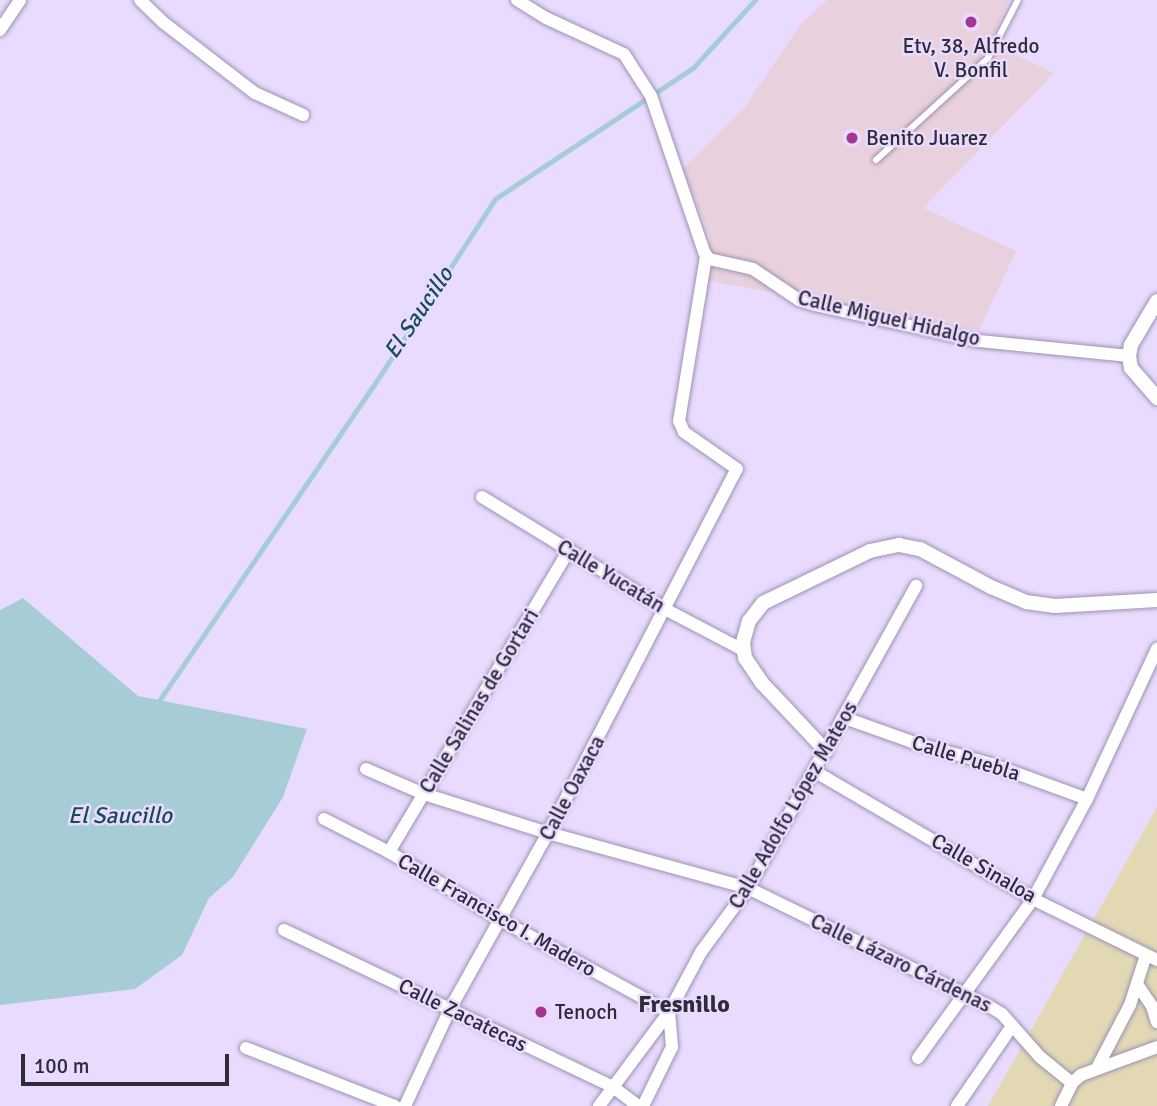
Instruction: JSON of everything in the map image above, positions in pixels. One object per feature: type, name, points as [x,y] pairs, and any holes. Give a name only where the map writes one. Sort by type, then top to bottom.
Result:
[{"type":"street","points":[[0,30],[20,0]]},
{"type":"street","points":[[140,0],[164,23],[256,93],[303,115]]},
{"type":"street","points":[[517,0],[546,18],[624,54],[651,96],[706,257]]},
{"type":"street","name":"Calle Miguel Hidalgo","points":[[706,257],[714,262],[753,269],[799,300],[816,305],[979,341],[1129,356]]},
{"type":"street","name":"Calle Oaxaca","points":[[405,1106],[450,1009],[548,833],[737,468],[684,432],[679,421],[706,257]]},
{"type":"street","points":[[1157,301],[1131,345],[1129,356],[1131,368],[1157,398]]},
{"type":"street","name":"Calle Yucatán","points":[[481,497],[665,609],[743,650]]},
{"type":"street","points":[[826,751],[762,683],[743,650],[749,621],[763,603],[885,546],[920,549],[1027,603],[1055,606],[1157,600]]},
{"type":"street","name":"Calle Salinas de Gortari","points":[[388,852],[569,550]]},
{"type":"street","name":"Calle Adolfo López Mateos","points":[[600,1106],[669,1012],[701,952],[748,888],[845,718],[916,586]]},
{"type":"street","points":[[918,1058],[1033,898],[1087,799],[1157,649]]},
{"type":"street","name":"Calle Puebla","points":[[845,718],[912,742],[991,764],[1087,799]]},
{"type":"street","name":"Calle Lázaro Cárdenas","points":[[366,769],[424,794],[548,833],[748,888],[989,1006],[1012,1026],[1040,1057],[1072,1083]]},
{"type":"street","name":"Calle Sinaloa","points":[[814,771],[1033,898],[1152,957]]},
{"type":"street","name":"Calle Francisco I. Madero","points":[[324,819],[388,852],[499,919],[669,1012]]},
{"type":"street","name":"Calle Zacatecas","points":[[284,930],[613,1087],[640,1106]]},
{"type":"street","points":[[1097,1068],[1152,957]]},
{"type":"street","points":[[1137,984],[1152,1006],[1157,1022]]},
{"type":"street","points":[[640,1106],[672,1047],[669,1012]]},
{"type":"street","points":[[957,1106],[1012,1026]]},
{"type":"street","points":[[246,1048],[395,1106]]},
{"type":"street","points":[[1061,1106],[1072,1083],[1081,1075],[1157,1048]]},
{"type":"lane","points":[[876,160],[988,58],[1018,0]]},
{"type":"shaded area","name":"Benito Juarez","points":[[827,0],[1009,0],[990,43],[1054,73],[923,208],[1016,251],[979,330],[704,280],[710,237],[683,168],[744,108],[800,25]]},
{"type":"sand","points":[[1157,807],[1157,1106],[988,1106]]},
{"type":"water","name":"El Saucillo","points":[[23,598],[138,696],[307,729],[283,797],[233,877],[209,898],[182,955],[135,989],[0,1005],[0,610]]},
{"type":"waterway","name":"El Saucillo","points":[[159,701],[372,388],[495,199],[693,68],[755,0]]},
{"type":"place","name":"Etv, 38, Alfredo V. Bonfil","points":[[971,22]]},
{"type":"place","name":"Benito Juarez","points":[[852,138]]},
{"type":"place","name":"Tenoch","points":[[541,1012]]},
{"type":"district","name":"Fresnillo","points":[[684,1005]]}]
